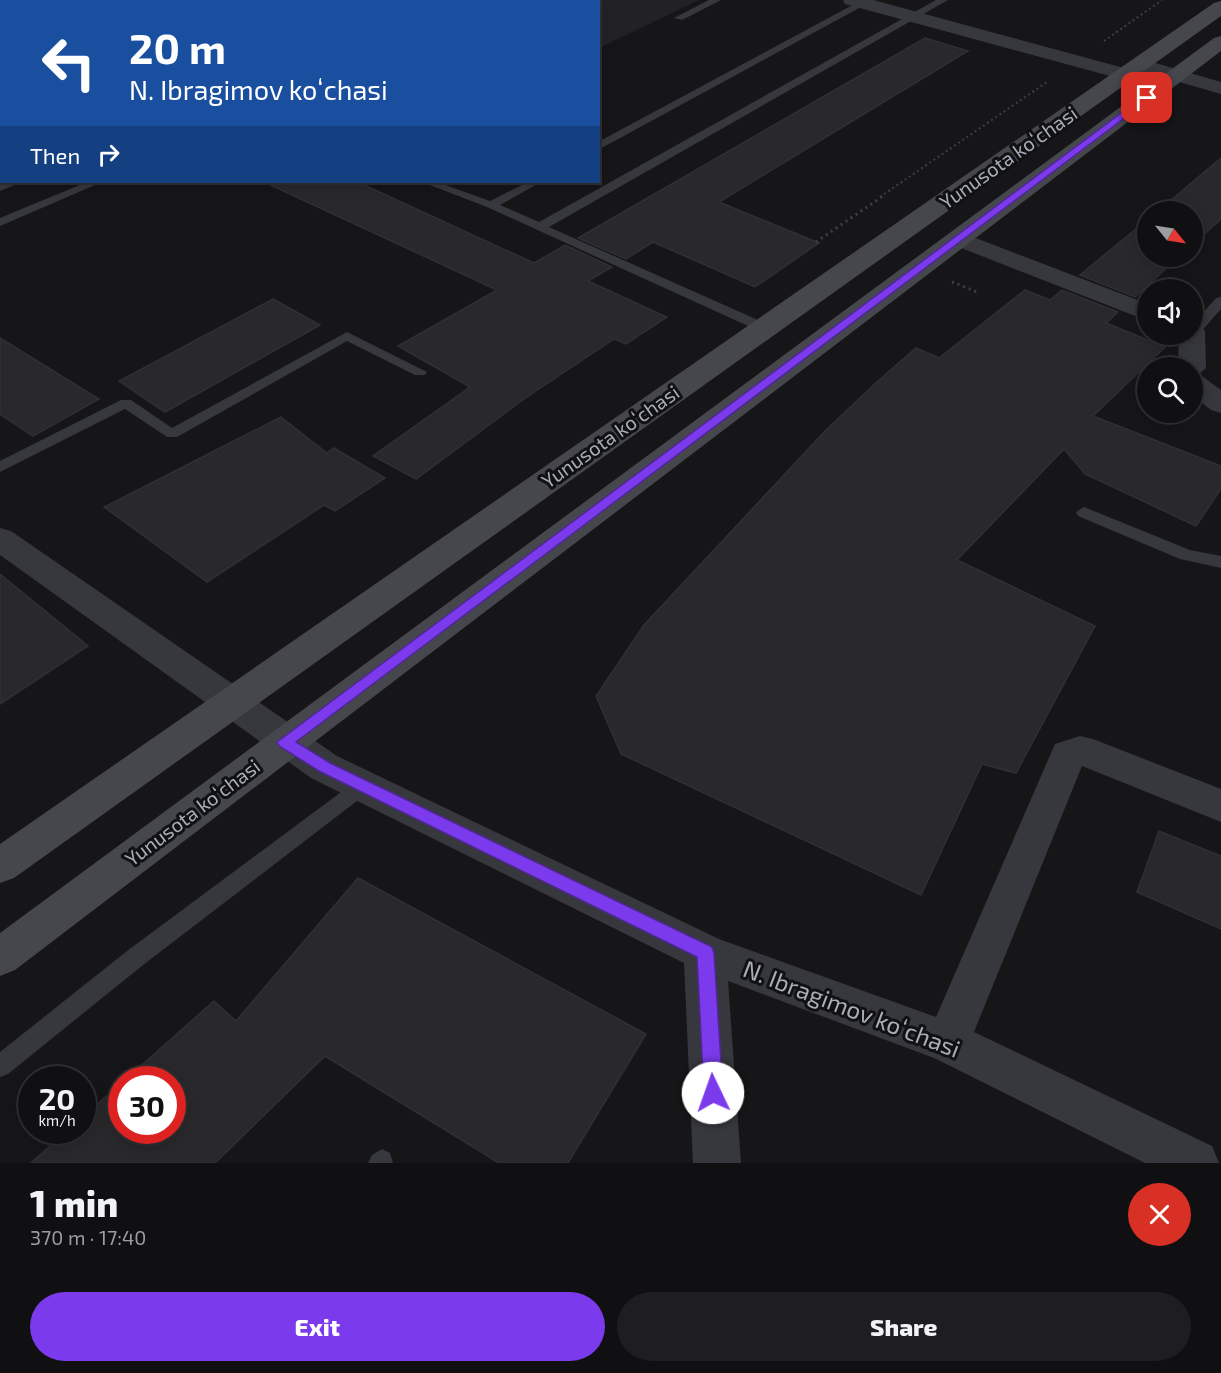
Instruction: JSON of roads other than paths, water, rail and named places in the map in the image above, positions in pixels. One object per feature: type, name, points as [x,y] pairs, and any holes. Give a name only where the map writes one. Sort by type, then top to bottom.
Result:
[{"type":"main road","name":"Yunusota koʻchasi","points":[[0,866],[1221,7]]},
{"type":"main road","name":"Yunusota koʻchasi","points":[[0,957],[1221,42]]},
{"type":"street","points":[[862,1],[912,17],[1078,60],[1134,69],[1171,80],[1221,88]]},
{"type":"street","points":[[960,239],[1137,310]]},
{"type":"street","points":[[1203,390],[1221,404]]},
{"type":"street","name":"N. Ibragimov koʻchasi","points":[[0,539],[285,742],[324,767],[705,953],[948,1042],[1195,1163]]},
{"type":"street","points":[[948,1042],[1068,754],[1080,751],[1093,754],[1221,806]]},
{"type":"street","points":[[705,953],[717,1163]]},
{"type":"lane","points":[[679,18],[716,0]]},
{"type":"lane","points":[[540,227],[942,0]]},
{"type":"lane","points":[[600,146],[862,1]]},
{"type":"lane","points":[[0,222],[94,183]]},
{"type":"lane","points":[[431,183],[492,206],[764,328]]},
{"type":"lane","points":[[492,206],[534,183]]},
{"type":"lane","points":[[1203,320],[1221,301]]},
{"type":"lane","points":[[0,467],[126,403],[172,434],[347,336],[420,372]]},
{"type":"lane","points":[[1084,512],[1186,555],[1221,561]]},
{"type":"lane","points":[[0,1066],[135,958],[363,786]]}]
